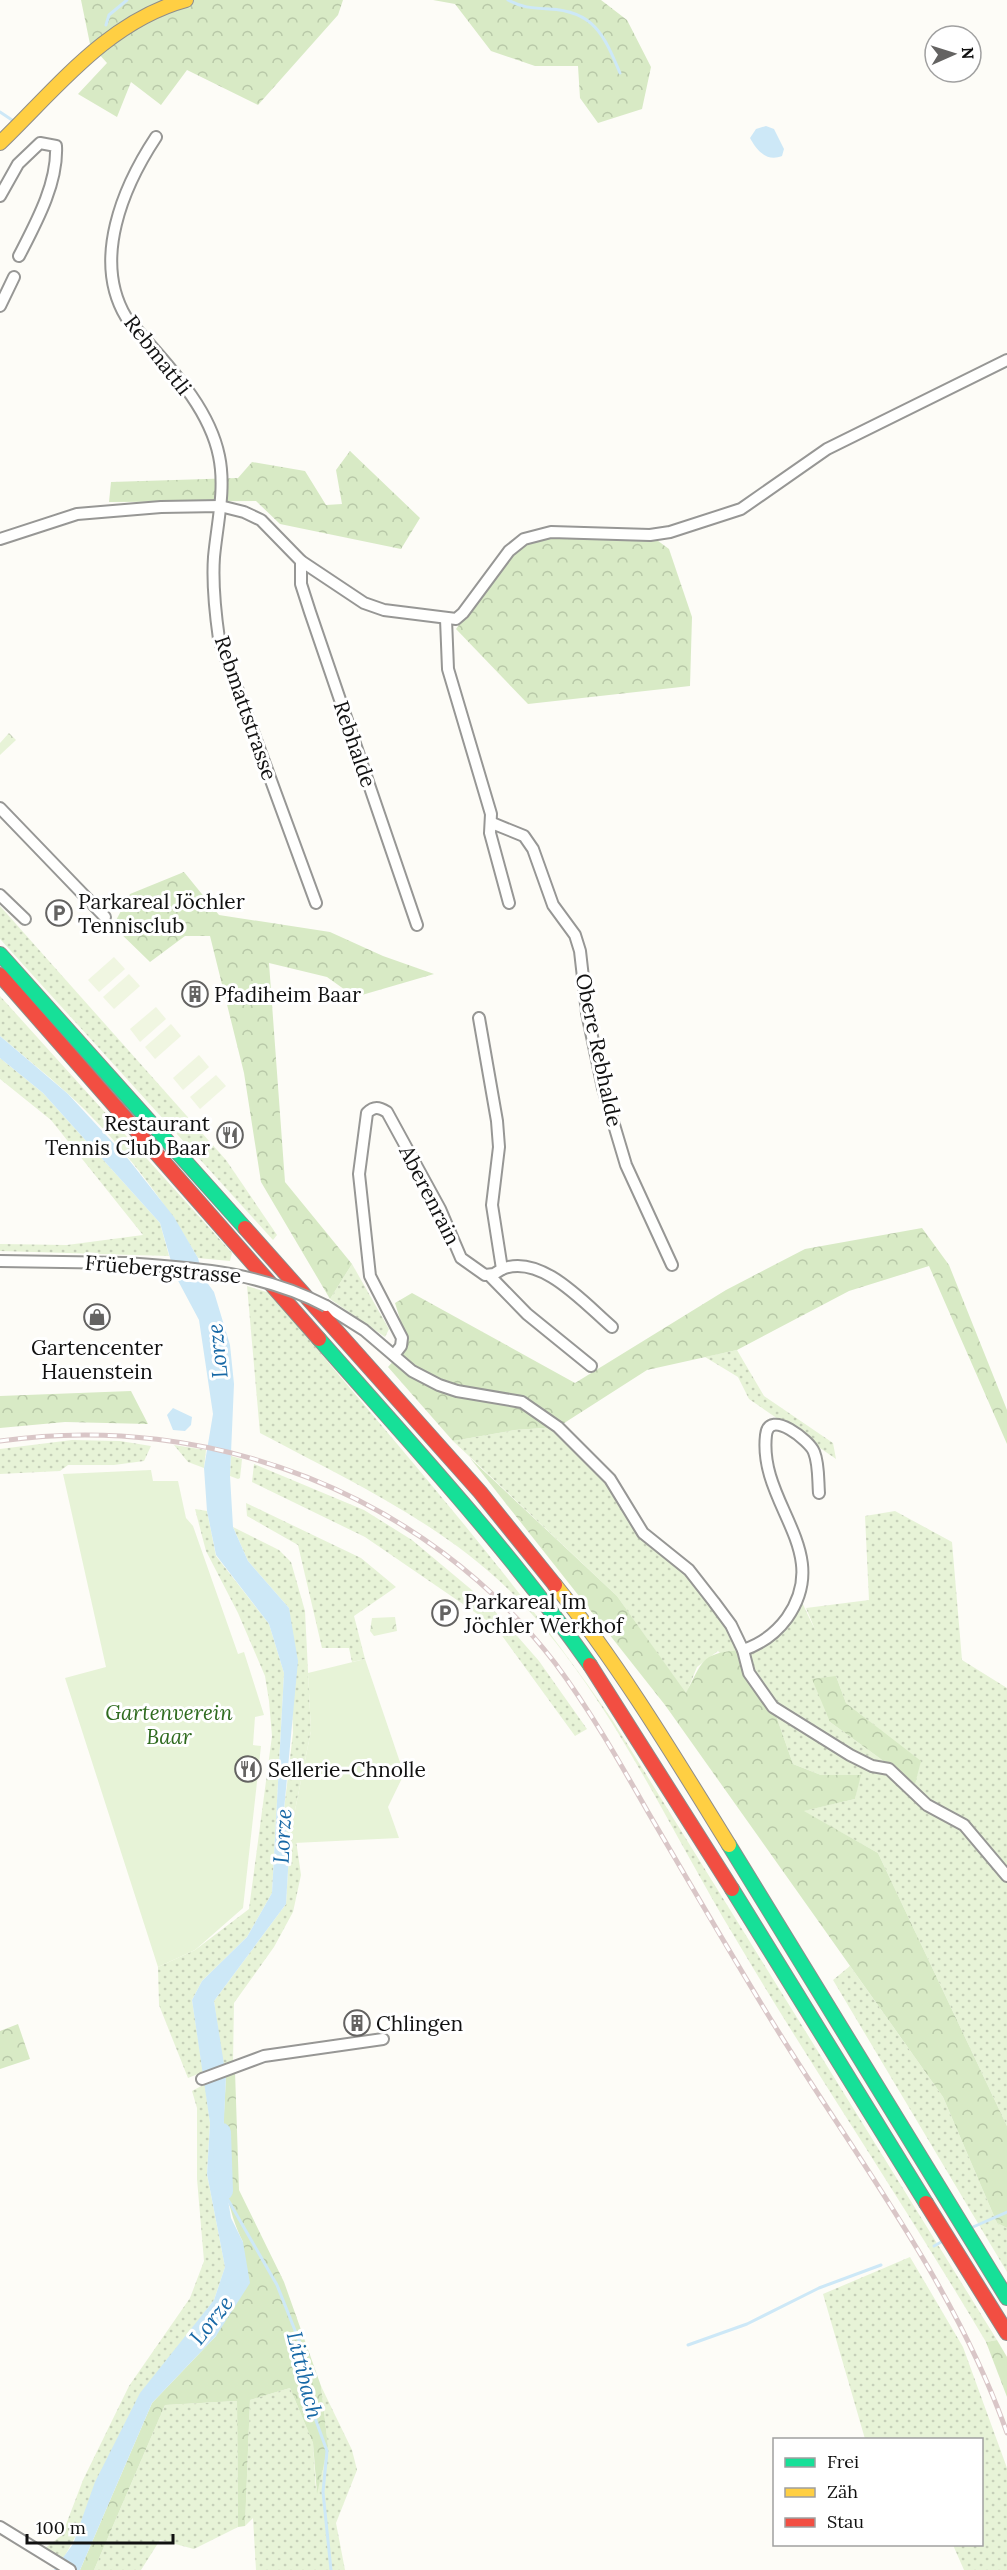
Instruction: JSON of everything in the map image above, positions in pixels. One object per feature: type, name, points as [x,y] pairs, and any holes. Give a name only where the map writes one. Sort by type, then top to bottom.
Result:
[{"type":"main road","points":[[0,143],[111,35],[130,20],[148,10],[186,0]]},
{"type":"main road","points":[[0,954],[462,1472],[564,1594],[625,1680],[670,1749],[1007,2298]]},
{"type":"main road","points":[[0,975],[464,1503],[538,1592],[615,1701],[1007,2333]]},
{"type":"street","name":"Rebmattli","points":[[156,137],[129,184],[118,215],[112,248],[111,277],[117,301],[126,317],[180,382],[205,419],[219,457],[220,506]]},
{"type":"street","points":[[0,196],[18,164],[40,143],[56,146],[57,160],[47,194],[19,256]]},
{"type":"street","points":[[0,306],[14,277]]},
{"type":"street","points":[[0,540],[76,514],[161,507],[220,506],[244,512],[261,520],[301,561],[328,582],[364,603],[384,610],[456,619],[463,614],[509,550],[524,539],[551,532],[650,536],[670,532],[741,509],[827,449],[1007,360]]},
{"type":"street","name":"Rebmattstrasse","points":[[220,506],[214,557],[214,603],[219,639],[316,903]]},
{"type":"street","name":"Rebhalde","points":[[301,561],[301,584],[309,612],[417,925]]},
{"type":"street","points":[[446,619],[447,669],[492,814],[490,833],[509,903]]},
{"type":"street","points":[[0,808],[105,917]]},
{"type":"street","name":"Obere Rebhalde","points":[[492,823],[524,837],[533,849],[553,905],[575,935],[580,951],[587,1013],[603,1088],[626,1166],[672,1265]]},
{"type":"street","points":[[0,895],[25,919]]},
{"type":"street","name":"Aberenrain","points":[[479,1018],[497,1121],[499,1147],[492,1205],[502,1269]]},
{"type":"street","name":"Aberenrain","points":[[394,1355],[401,1346],[402,1338],[370,1276],[359,1174],[367,1113],[372,1108],[379,1107],[387,1112],[440,1209],[461,1258],[473,1269],[489,1275]]},
{"type":"street","name":"Früebergstrasse","points":[[0,1261],[124,1263],[224,1271],[277,1284],[326,1306],[381,1344],[412,1371],[439,1385],[457,1391],[522,1402],[558,1427],[610,1479],[643,1533],[689,1570],[731,1625],[743,1650],[749,1673],[759,1691],[773,1707],[850,1755],[872,1766],[888,1769],[927,1805],[964,1825],[981,1842],[1007,1876]]},
{"type":"street","points":[[591,1366],[527,1314],[489,1275],[511,1265],[529,1265],[545,1272],[612,1327]]},
{"type":"street","points":[[743,1650],[756,1646],[781,1625],[799,1596],[803,1579],[802,1552],[769,1476],[766,1435],[771,1427],[778,1425],[788,1428],[811,1447],[816,1458],[819,1493]]},
{"type":"street","points":[[202,2079],[264,2056],[383,2039]]},
{"type":"street","points":[[0,2527],[70,2570]]},
{"type":"green space","points":[[81,0],[343,0],[338,15],[258,105],[187,70],[161,105],[131,82],[117,117],[78,94],[107,63],[90,44]]},
{"type":"green space","points":[[433,0],[601,0],[627,20],[651,67],[642,109],[598,123],[580,98],[578,66],[535,66],[491,51],[455,4]]},
{"type":"green space","points":[[350,451],[420,518],[401,549],[280,524],[256,501],[109,502],[111,482],[238,478],[252,462],[305,471],[326,505],[342,504],[336,470]]},
{"type":"green space","points":[[650,535],[669,549],[692,617],[690,686],[528,704],[456,629],[523,536]]},
{"type":"green space","points":[[9,733],[16,740],[0,755],[0,743]]},
{"type":"green space","points":[[184,872],[219,915],[330,932],[383,956],[434,974],[355,997],[327,977],[269,963],[285,1182],[352,1264],[330,1299],[261,1182],[244,1073],[210,936],[185,936],[150,962],[113,926],[130,894]]},
{"type":"green space","points":[[0,906],[226,1160],[277,1235],[273,1240],[0,939]]},
{"type":"green space","points":[[114,957],[125,969],[99,992],[88,980]]},
{"type":"green space","points":[[129,974],[140,986],[114,1009],[103,997]]},
{"type":"green space","points":[[0,996],[232,1253],[230,1261],[198,1258],[155,1192],[104,1129],[67,1093],[0,1036]]},
{"type":"green space","points":[[156,1007],[166,1019],[140,1042],[130,1029]]},
{"type":"green space","points":[[171,1024],[181,1036],[155,1059],[145,1047]]},
{"type":"green space","points":[[199,1055],[209,1067],[183,1090],[173,1078]]},
{"type":"green space","points":[[0,1058],[43,1093],[160,1223],[169,1256],[0,1251],[0,1244],[67,1245],[143,1235],[51,1120],[0,1079]]},
{"type":"green space","points":[[216,1075],[226,1086],[200,1109],[190,1097]]},
{"type":"green space","points":[[922,1228],[949,1265],[1007,1410],[1007,1444],[929,1266],[849,1291],[737,1350],[647,1370],[558,1427],[515,1430],[453,1441],[388,1367],[408,1345],[395,1303],[412,1293],[575,1383],[726,1290],[805,1249]]},
{"type":"green space","points":[[352,1264],[389,1329],[385,1337],[330,1299]]},
{"type":"green space","points":[[247,1286],[270,1293],[490,1556],[573,1665],[613,1721],[997,2340],[986,2342],[765,1987],[610,1719],[552,1638],[519,1600],[461,1549],[396,1506],[260,1433]]},
{"type":"green space","points":[[737,1350],[764,1396],[833,1443],[836,1459],[749,1399],[738,1377],[705,1357]]},
{"type":"green space","points":[[131,1391],[148,1424],[65,1422],[0,1428],[0,1396]]},
{"type":"green space","points":[[558,1427],[596,1465],[630,1514],[678,1559],[744,1650],[771,1636],[799,1596],[816,1632],[806,1608],[869,1600],[865,1516],[895,1511],[952,1542],[962,1660],[1007,1688],[1007,2126],[878,1853],[803,1811],[855,1799],[860,1775],[821,1775],[793,1764],[773,1707],[718,1651],[697,1667],[686,1694],[617,1596],[453,1441],[515,1430]],"holes":[[[836,1676],[846,1703],[879,1729],[915,1784],[830,1722]]]},
{"type":"green space","points":[[72,1440],[120,1441],[151,1446],[144,1461],[114,1465],[68,1465],[60,1471],[0,1474],[0,1449]]},
{"type":"green space","points":[[174,1445],[206,1450],[204,1468],[188,1462]]},
{"type":"green space","points":[[231,1456],[242,1459],[238,1479],[230,1476]]},
{"type":"green space","points":[[470,1458],[617,1596],[686,1693],[705,1660],[718,1653],[743,1650],[749,1673],[773,1707],[793,1764],[821,1775],[861,1775],[855,1799],[804,1811],[878,1853],[1007,2126],[1007,2228],[997,2223],[943,2097],[665,1705]]},
{"type":"green space","points":[[254,1464],[364,1510],[412,1540],[485,1601],[504,1621],[539,1661],[587,1729],[575,1736],[495,1626],[365,1537],[252,1482]]},
{"type":"green space","name":"Gartenverein Baar","points":[[151,1470],[153,1481],[178,1481],[186,1518],[193,1526],[238,1654],[244,1652],[264,1715],[255,1717],[253,1745],[261,1746],[243,1908],[195,1950],[158,1967],[65,1678],[106,1667],[63,1474]]},
{"type":"green space","points":[[246,1503],[361,1558],[396,1587],[354,1616],[365,1659],[352,1662],[349,1648],[322,1648],[298,1545],[247,1516]]},
{"type":"green space","points":[[195,1509],[207,1511],[216,1556],[269,1624],[284,1673],[272,1893],[247,1937],[202,1981],[192,2000],[203,2072],[188,2078],[159,2005],[158,1967],[195,1950],[249,1909],[272,1736],[265,1676],[238,1613],[206,1551]]},
{"type":"green space","points":[[233,1527],[279,1550],[291,1562],[305,1611],[311,1731],[293,1820],[301,1875],[293,1912],[274,1947],[234,2003],[233,2064],[223,2066],[214,2001],[286,1904],[289,1854],[284,1810],[293,1733],[289,1608],[248,1561]]},
{"type":"green space","points":[[395,1617],[397,1631],[374,1636],[370,1631],[372,1618]]},
{"type":"green space","points":[[365,1659],[404,1774],[388,1807],[399,1838],[294,1843],[293,1820],[311,1731],[308,1673]]},
{"type":"green space","points":[[836,1676],[846,1703],[921,1761],[915,1784],[830,1722],[812,1679]]},
{"type":"green space","points":[[850,1966],[943,2097],[997,2223],[1007,2228],[1007,2272],[833,1980]]},
{"type":"green space","points":[[18,2024],[30,2059],[0,2069],[0,2031]]},
{"type":"green space","points":[[235,2071],[239,2190],[284,2282],[321,2386],[328,2446],[317,2494],[313,2443],[290,2388],[250,2400],[245,2526],[238,2527],[237,2401],[165,2405],[94,2570],[80,2570],[152,2403],[216,2336],[243,2242],[229,2202],[225,2182],[223,2140],[226,2077]]},
{"type":"green space","points":[[205,2084],[210,2123],[207,2174],[225,2267],[214,2300],[183,2341],[62,2561],[44,2549],[62,2535],[83,2480],[129,2386],[190,2298],[204,2261],[197,2179],[197,2108],[192,2091]]},
{"type":"green space","points":[[910,2257],[963,2347],[1007,2468],[1007,2570],[964,2570],[953,2546],[983,2546],[983,2438],[865,2438],[823,2294]]},
{"type":"green space","points":[[997,2340],[1007,2357],[1007,2397],[986,2342]]},
{"type":"green space","points":[[321,2386],[352,2450],[357,2470],[336,2523],[345,2570],[256,2570],[253,2518],[245,2526],[250,2400],[290,2388],[313,2443],[316,2491],[328,2446]]},
{"type":"green space","points":[[237,2401],[238,2527],[194,2549],[160,2540],[141,2570],[94,2570],[165,2405]]},
{"type":"water","points":[[766,126],[774,129],[784,149],[782,156],[772,158],[763,154],[750,138],[756,129]]},
{"type":"water","points":[[0,1036],[68,1094],[129,1160],[174,1217],[198,1258],[203,1277],[214,1292],[230,1345],[234,1384],[230,1476],[233,1527],[248,1561],[289,1608],[298,1661],[284,1810],[289,1854],[286,1904],[214,2001],[226,2077],[222,2163],[231,2218],[243,2242],[250,2283],[216,2336],[152,2403],[80,2570],[54,2570],[73,2544],[95,2482],[140,2393],[214,2300],[225,2267],[207,2174],[210,2123],[192,2000],[202,1981],[247,1937],[272,1893],[284,1673],[269,1624],[216,1555],[207,1511],[204,1468],[213,1414],[199,1320],[175,1275],[160,1223],[43,1093],[0,1058]]},
{"type":"water","points":[[173,1408],[192,1417],[191,1425],[185,1431],[173,1430],[167,1415]]},
{"type":"waterway","points":[[106,25],[109,15],[127,0]]},
{"type":"waterway","points":[[508,0],[518,5],[577,14],[587,20],[602,37],[620,73]]},
{"type":"waterway","points":[[0,112],[12,120]]},
{"type":"waterway","name":"Lorze","points":[[222,2132],[224,2191]]},
{"type":"waterway","name":"Littibach","points":[[227,2198],[277,2285],[302,2348],[310,2404],[327,2451],[323,2492],[331,2570]]},
{"type":"waterway","points":[[973,2227],[1007,2212]]},
{"type":"waterway","points":[[934,2246],[943,2241]]},
{"type":"waterway","points":[[688,2345],[747,2324],[819,2288],[881,2265]]},
{"type":"railway","points":[[0,1441],[79,1435],[157,1439],[234,1453],[308,1477],[378,1511],[443,1553],[502,1604],[555,1663],[592,1717],[773,2023],[901,2222],[960,2325],[1007,2433]]},
{"type":"traffic: fast","points":[[0,954],[245,1228]]},
{"type":"traffic: fast","points":[[319,1339],[493,1539],[527,1580],[590,1665]]},
{"type":"traffic: fast","points":[[729,1845],[1007,2298]]},
{"type":"traffic: fast","points":[[732,1889],[926,2203]]},
{"type":"traffic: slow","points":[[0,143],[85,59],[108,40],[158,10],[186,0]]},
{"type":"traffic: slow","points":[[555,1585],[624,1679],[729,1845]]},
{"type":"traffic: jam","points":[[0,975],[319,1339]]},
{"type":"traffic: jam","points":[[245,1228],[480,1492],[555,1585]]},
{"type":"traffic: jam","points":[[590,1665],[732,1889]]},
{"type":"traffic: jam","points":[[926,2203],[1007,2333]]},
{"type":"place","name":"Parkareal Jöchler Tennisclub","points":[[59,913]]},
{"type":"place","name":"Pfadiheim Baar","points":[[195,994]]},
{"type":"place","name":"Restaurant Tennis Club Baar","points":[[230,1135]]},
{"type":"place","name":"Gartencenter Hauenstein","points":[[97,1317]]},
{"type":"place","name":"Parkareal Im Jöchler Werkhof","points":[[445,1613]]},
{"type":"place","name":"Sellerie-Chnolle","points":[[248,1769]]},
{"type":"place","name":"Chlingen","points":[[357,2023]]}]
